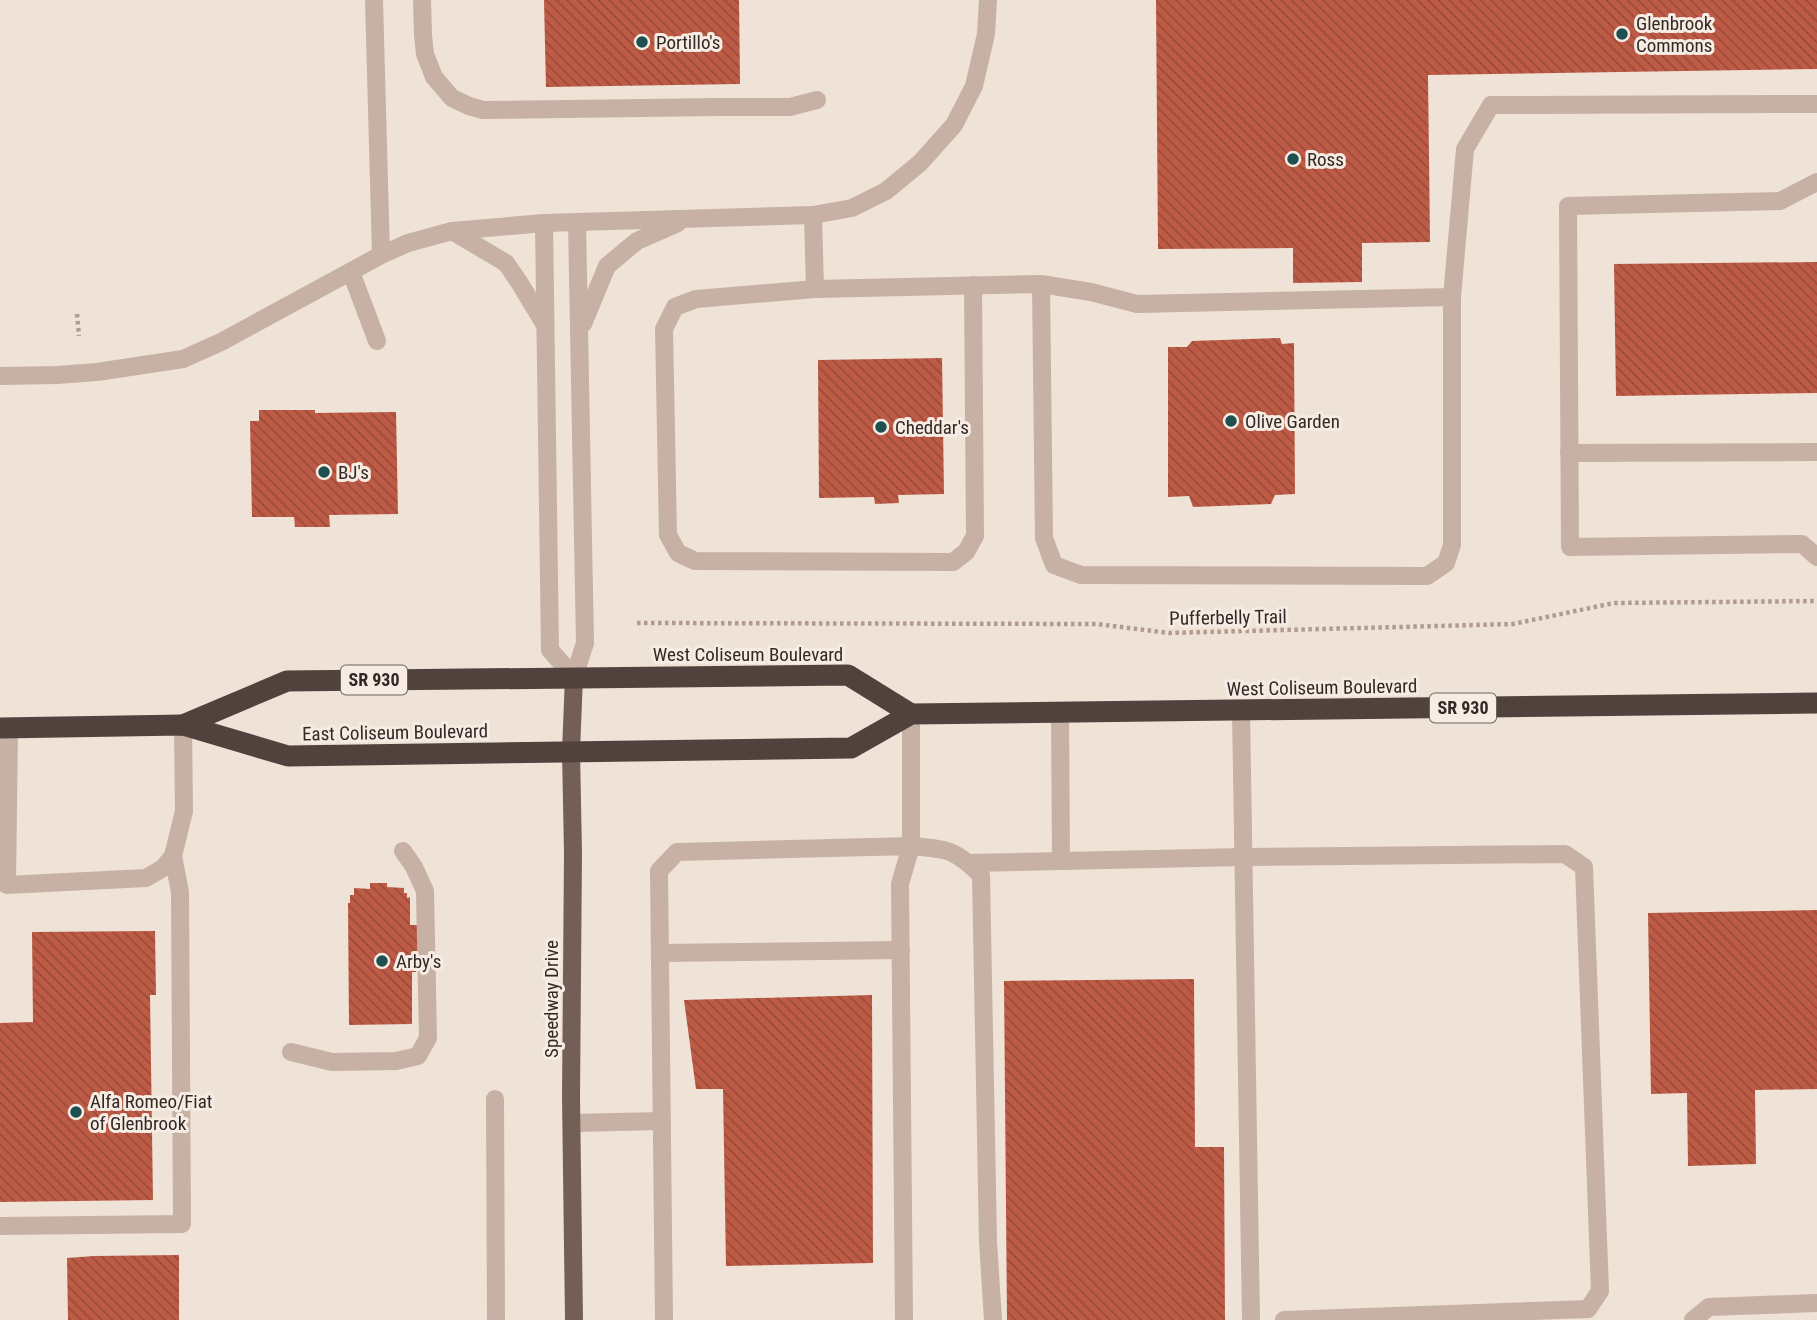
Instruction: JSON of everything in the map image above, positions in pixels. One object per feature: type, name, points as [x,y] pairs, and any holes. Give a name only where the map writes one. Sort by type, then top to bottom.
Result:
[{"type":"highway","name":"West Coliseum Boulevard","points":[[574,677],[848,675],[911,714]]},
{"type":"highway","name":"East Coliseum Boulevard","points":[[183,724],[287,681],[574,677]]},
{"type":"highway","name":"West Coliseum Boulevard","points":[[571,751],[851,748],[911,714],[1817,704]]},
{"type":"highway","name":"East Coliseum Boulevard","points":[[4,728],[183,724],[288,757],[571,751]]},
{"type":"main road","name":"Speedway Drive","points":[[574,677],[571,751],[574,1320]]},
{"type":"lane","points":[[374,0],[381,255]]},
{"type":"lane","points":[[422,0],[425,54],[433,77],[452,98],[483,110],[790,107],[817,100]]},
{"type":"lane","points":[[0,376],[82,373],[183,359],[221,342],[381,255],[408,243],[452,230],[544,223],[813,215],[852,208],[886,191],[920,163],[954,125],[974,86],[986,34],[988,0]]},
{"type":"lane","points":[[1041,284],[1044,538],[1054,565],[1081,575],[1427,576],[1446,563],[1452,545],[1452,297],[1465,149],[1491,106],[1817,104]]},
{"type":"lane","points":[[1817,182],[1780,201],[1568,206],[1570,547],[1802,544],[1817,557]]},
{"type":"lane","points":[[813,215],[815,289]]},
{"type":"lane","points":[[580,331],[607,266],[637,241],[684,220]]},
{"type":"lane","points":[[544,223],[550,650],[574,677]]},
{"type":"lane","points":[[574,677],[585,643],[577,223]]},
{"type":"lane","points":[[452,230],[506,263],[546,326]]},
{"type":"lane","points":[[351,272],[377,341]]},
{"type":"lane","points":[[973,285],[975,536],[966,552],[953,562],[695,561],[678,553],[668,535],[664,329],[675,307],[696,299],[815,289],[973,285],[1041,284],[1091,292],[1137,304],[1452,297]]},
{"type":"lane","points":[[1569,453],[1817,452]]},
{"type":"lane","points":[[1241,710],[1251,1320]]},
{"type":"lane","points":[[1060,713],[1061,861]]},
{"type":"lane","points":[[904,1320],[901,884],[911,846],[911,714]]},
{"type":"lane","points":[[0,1226],[182,1224],[180,892],[173,856],[184,811],[183,724]]},
{"type":"lane","points":[[4,728],[2,887],[146,878],[163,868],[173,856]]},
{"type":"lane","points":[[664,1320],[659,871],[677,852],[911,846],[945,849],[963,858],[981,875],[988,1241],[993,1320]]},
{"type":"lane","points":[[291,1052],[331,1062],[396,1061],[418,1056],[428,1038],[425,891],[403,851]]},
{"type":"lane","points":[[969,863],[1244,857],[1565,855],[1584,867],[1601,1291],[1588,1309],[1284,1320]]},
{"type":"lane","points":[[660,953],[901,950]]},
{"type":"lane","points":[[495,1099],[496,1320]]},
{"type":"lane","points":[[572,1123],[662,1121]]},
{"type":"lane","points":[[1693,1320],[1709,1307],[1817,1303]]},
{"type":"path","points":[[77,314],[79,336]]},
{"type":"path","name":"Pufferbelly Trail","points":[[637,623],[1097,624],[1169,633],[1513,624],[1614,603],[1817,601]]},
{"type":"building","name":"Portillo's","points":[[544,0],[739,0],[740,84],[546,87]]},
{"type":"building","name":"Ross","points":[[1156,0],[1817,0],[1817,69],[1428,75],[1430,242],[1362,243],[1362,282],[1293,283],[1293,248],[1158,249]]},
{"type":"building","points":[[1817,262],[1817,393],[1616,396],[1614,264]]},
{"type":"building","name":"Olive Garden","points":[[1280,338],[1282,344],[1294,343],[1295,494],[1275,495],[1271,504],[1193,507],[1189,496],[1168,497],[1168,347],[1187,347],[1192,341]]},
{"type":"building","name":"Cheddar's","points":[[942,358],[944,494],[898,495],[899,503],[875,504],[874,497],[819,498],[818,360]]},
{"type":"building","name":"BJ's","points":[[259,410],[315,410],[315,413],[396,412],[398,514],[329,515],[330,527],[295,527],[294,517],[252,517],[250,421],[259,421]]},
{"type":"building","name":"Arby's","points":[[370,883],[387,883],[387,887],[404,888],[407,898],[410,897],[410,925],[419,925],[419,951],[415,951],[416,972],[412,972],[412,1024],[349,1025],[348,903],[350,895],[354,895],[354,888],[370,889]]},
{"type":"building","points":[[1817,910],[1817,1089],[1755,1090],[1756,1164],[1688,1166],[1687,1093],[1651,1094],[1648,913]]},
{"type":"building","name":"Alfa Romeo/Fiat of Glenbrook","points":[[155,931],[156,995],[150,995],[153,1200],[0,1202],[0,1023],[33,1022],[32,932]]},
{"type":"building","points":[[1194,979],[1195,1147],[1224,1147],[1225,1320],[1007,1320],[1004,981]]},
{"type":"building","points":[[872,995],[873,1263],[726,1266],[723,1089],[696,1089],[684,1000]]},
{"type":"building","points":[[179,1255],[179,1320],[68,1320],[67,1258]]},
{"type":"place","name":"Glenbrook Commons","points":[[1622,34]]},
{"type":"place","name":"Portillo's","points":[[642,42]]},
{"type":"place","name":"Ross","points":[[1293,159]]},
{"type":"place","name":"Olive Garden","points":[[1231,421]]},
{"type":"place","name":"Cheddar's","points":[[881,427]]},
{"type":"place","name":"BJ's","points":[[324,472]]},
{"type":"place","name":"Arby's","points":[[382,961]]},
{"type":"place","name":"Alfa Romeo/Fiat of Glenbrook","points":[[76,1112]]}]
